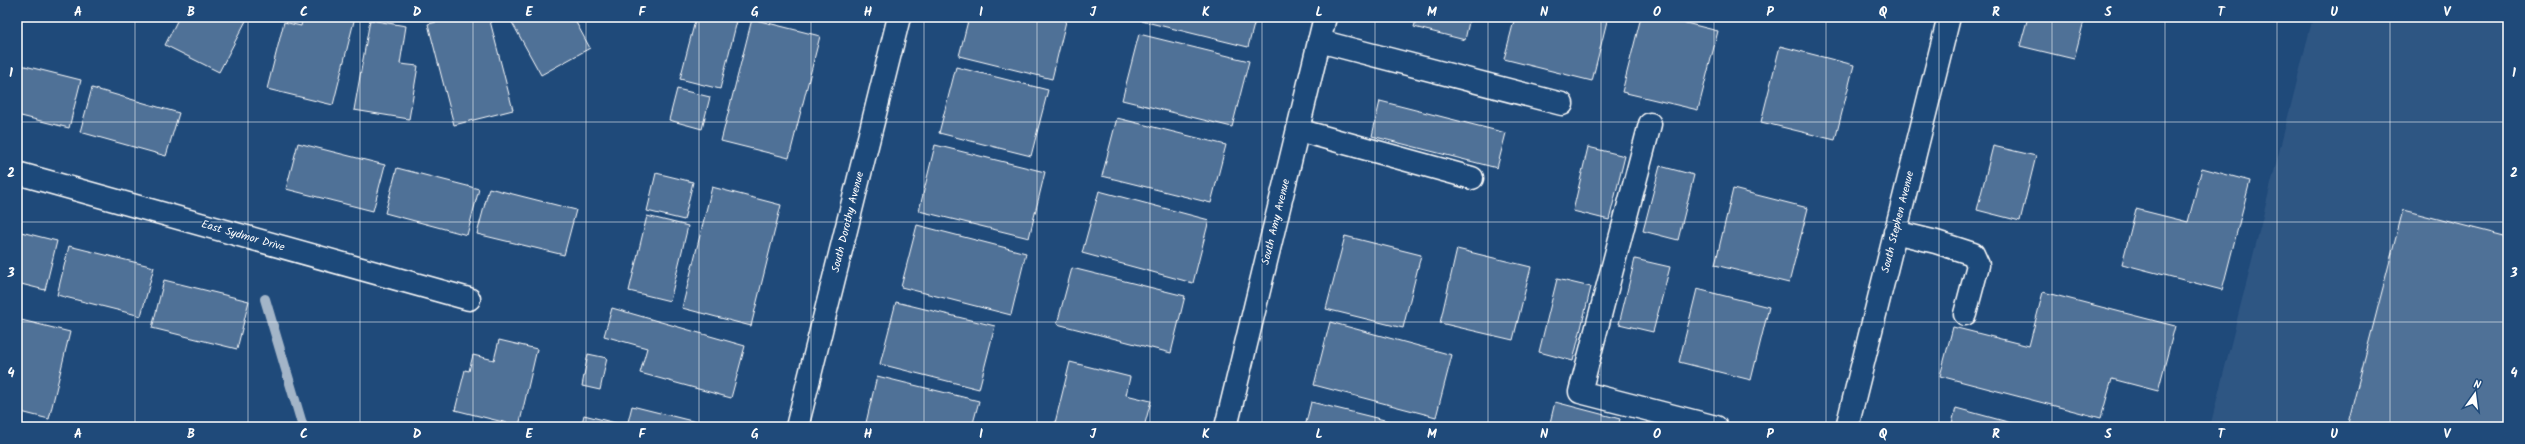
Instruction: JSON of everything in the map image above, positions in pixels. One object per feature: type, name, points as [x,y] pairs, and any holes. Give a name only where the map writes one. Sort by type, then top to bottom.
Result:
[{"type":"street","name":"South Dorothy Avenue","points":[[796,427],[899,17]]},
{"type":"street","name":"South Amy Avenue","points":[[1226,427],[1325,17]]},
{"type":"street","name":"South Stephen Avenue","points":[[1847,427],[1949,17]]},
{"type":"street","points":[[1319,41],[1562,104]]},
{"type":"street","points":[[1650,124],[1580,392],[1716,427]]},
{"type":"street","points":[[1298,130],[1472,178]]},
{"type":"street","name":"East Sydmor Drive","points":[[17,173],[469,299]]},
{"type":"street","points":[[1895,232],[1936,242],[1973,254],[1978,265],[1965,314]]},
{"type":"shaded area","points":[[2313,17],[2508,17],[2508,427],[2210,427]]},
{"type":"building","points":[[179,17],[248,17],[219,72],[165,45]]},
{"type":"building","points":[[303,17],[355,17],[333,105],[267,89],[284,22],[301,26]]},
{"type":"building","points":[[458,17],[489,17],[513,110],[454,125],[428,24]]},
{"type":"building","points":[[509,17],[573,17],[590,48],[541,75]]},
{"type":"building","points":[[696,17],[738,17],[720,89],[680,79]]},
{"type":"building","points":[[969,17],[1067,17],[1052,79],[959,56]]},
{"type":"building","points":[[1143,17],[1256,17],[1248,47],[1142,21]]},
{"type":"building","points":[[1417,17],[1470,17],[1465,40],[1414,27]]},
{"type":"building","points":[[1515,17],[1608,17],[1592,81],[1504,59]]},
{"type":"building","points":[[1641,17],[1662,17],[1718,31],[1698,110],[1622,92]]},
{"type":"building","points":[[2028,17],[2085,17],[2074,59],[2020,46]]},
{"type":"building","points":[[752,19],[820,36],[789,158],[721,141]]},
{"type":"building","points":[[370,20],[406,26],[400,64],[418,66],[409,119],[354,110]]},
{"type":"building","points":[[1139,34],[1249,61],[1232,127],[1122,100]]},
{"type":"building","points":[[1780,46],[1854,65],[1835,140],[1761,122]]},
{"type":"building","points":[[17,64],[81,80],[69,128],[17,115]]},
{"type":"building","points":[[956,67],[1048,90],[1031,156],[939,133]]},
{"type":"building","points":[[92,88],[179,113],[166,156],[80,132]]},
{"type":"building","points":[[677,89],[710,97],[702,129],[669,120]]},
{"type":"building","points":[[1380,101],[1506,133],[1497,168],[1372,136]]},
{"type":"building","points":[[1117,118],[1226,145],[1211,203],[1102,176]]},
{"type":"building","points":[[298,143],[385,165],[373,211],[286,189]]},
{"type":"building","points":[[935,145],[1045,172],[1029,238],[919,211]]},
{"type":"building","points":[[1993,146],[2036,156],[2020,221],[1977,210]]},
{"type":"building","points":[[1588,147],[1625,156],[1609,220],[1573,211]]},
{"type":"building","points":[[1660,166],[1694,175],[1678,240],[1643,231]]},
{"type":"building","points":[[397,168],[479,189],[467,235],[385,213]]},
{"type":"building","points":[[2202,168],[2250,181],[2222,290],[2122,264],[2136,209],[2188,222]]},
{"type":"building","points":[[656,173],[693,182],[684,220],[647,211]]},
{"type":"building","points":[[712,187],[781,205],[751,326],[682,308]]},
{"type":"building","points":[[489,188],[576,210],[564,255],[477,234]]},
{"type":"building","points":[[1733,189],[1808,208],[1789,283],[1715,265]]},
{"type":"building","points":[[1099,191],[1209,220],[1193,283],[1082,253]]},
{"type":"building","points":[[2403,210],[2508,237],[2506,249],[2508,250],[2508,427],[2347,427]]},
{"type":"building","points":[[647,216],[688,226],[670,301],[629,291]]},
{"type":"building","points":[[917,225],[1026,253],[1011,315],[901,287]]},
{"type":"building","points":[[17,231],[57,241],[45,290],[17,283]]},
{"type":"building","points":[[1345,236],[1421,255],[1403,328],[1326,309]]},
{"type":"building","points":[[69,246],[154,267],[141,316],[57,295]]},
{"type":"building","points":[[1457,249],[1531,267],[1513,340],[1440,323]]},
{"type":"building","points":[[1635,259],[1670,267],[1653,332],[1619,324]]},
{"type":"building","points":[[1072,268],[1185,296],[1171,353],[1057,324]]},
{"type":"building","points":[[1557,279],[1591,287],[1573,361],[1539,352]]},
{"type":"building","points":[[164,280],[249,301],[237,349],[152,328]]},
{"type":"building","points":[[1697,289],[1769,307],[1751,380],[1679,362]]},
{"type":"building","points":[[2043,292],[2175,326],[2158,391],[2112,379],[2101,418],[1940,376],[1953,327],[2029,346]]},
{"type":"building","points":[[896,302],[995,326],[979,389],[880,364]]},
{"type":"building","points":[[612,308],[745,346],[731,398],[640,373],[647,348],[604,336]]},
{"type":"building","points":[[17,319],[70,332],[49,419],[17,411]]},
{"type":"building","points":[[1330,322],[1452,355],[1436,417],[1314,385]]},
{"type":"building","points":[[499,340],[537,349],[519,426],[455,410],[465,370],[469,371],[473,355],[494,360]]},
{"type":"building","points":[[588,354],[607,358],[600,390],[582,386]]},
{"type":"building","points":[[1070,362],[1130,377],[1126,395],[1151,401],[1144,427],[1054,427]]},
{"type":"building","points":[[877,376],[979,401],[972,427],[865,427]]},
{"type":"building","points":[[1311,402],[1413,427],[1305,427]]},
{"type":"building","points":[[1555,402],[1620,419],[1618,427],[1549,427]]},
{"type":"building","points":[[632,406],[716,427],[581,427],[584,415],[627,426]]},
{"type":"building","points":[[1956,408],[2026,427],[1951,427]]},
{"type":"building","points":[[1647,423],[1662,427],[1646,427]]},
{"type":"waterway","points":[[265,299],[303,427]]}]
